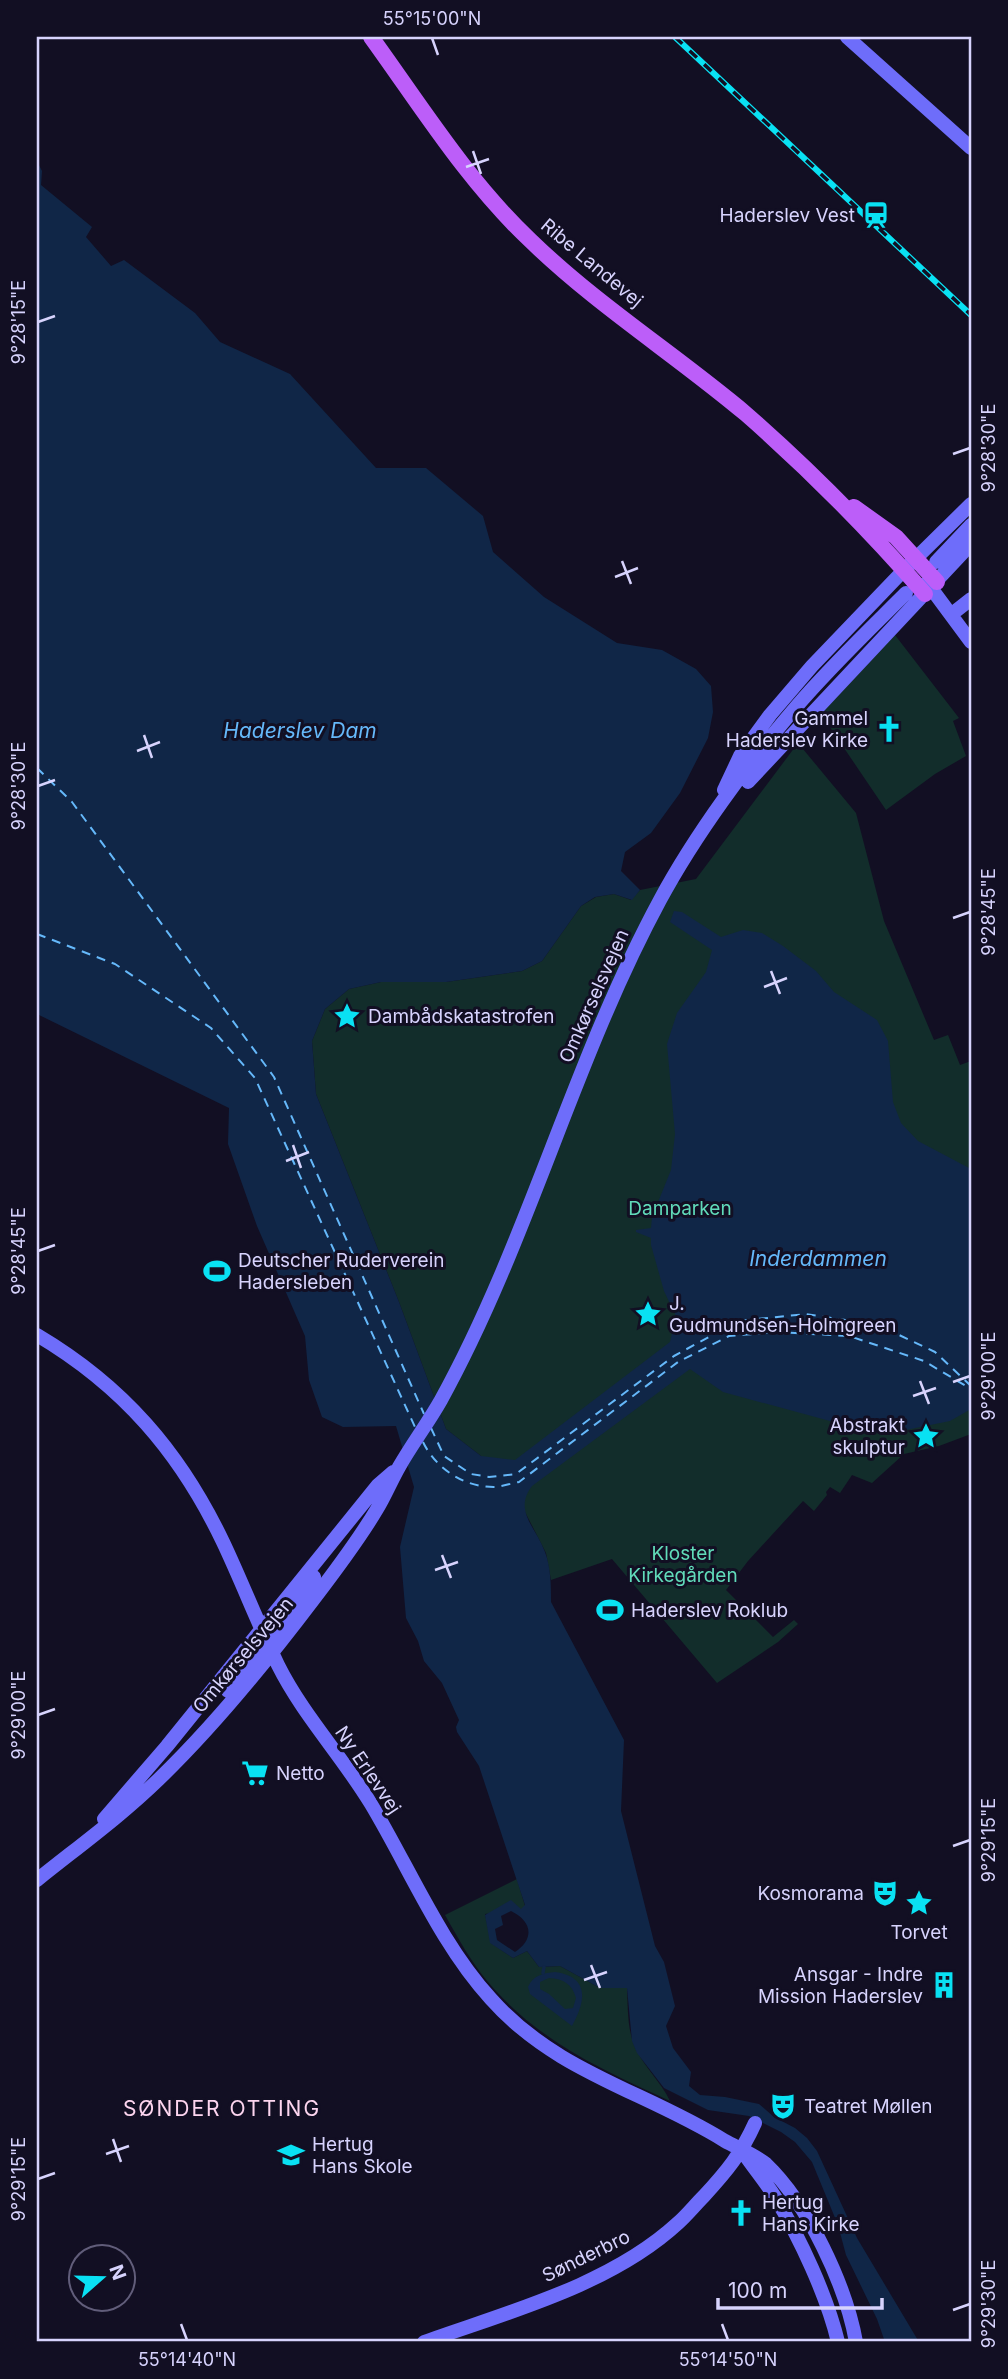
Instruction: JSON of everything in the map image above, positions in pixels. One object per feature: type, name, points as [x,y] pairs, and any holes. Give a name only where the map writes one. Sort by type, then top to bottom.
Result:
[{"type":"main road","name":"Ribe Landevej","points":[[371,37],[467,169],[496,205],[530,240],[565,272],[746,414],[824,486],[866,530],[910,564],[931,588]]},
{"type":"main road","points":[[847,37],[971,148]]},
{"type":"main road","name":"Ribe Landevej","points":[[824,486],[896,537],[910,564]]},
{"type":"main road","points":[[706,826],[740,756],[770,715],[812,666],[971,503]]},
{"type":"main road","points":[[936,562],[971,525]]},
{"type":"main road","points":[[706,826],[971,544]]},
{"type":"main road","points":[[931,588],[957,610],[971,634]]},
{"type":"main road","points":[[931,588],[971,642]]},
{"type":"main road","points":[[931,588],[971,652]]},
{"type":"main road","name":"Omkørselsvejen","points":[[37,1880],[121,1814],[159,1779],[273,1654],[345,1558],[378,1508],[399,1466],[440,1400],[509,1258],[590,1048],[627,965],[665,890],[706,826],[767,743],[798,705],[906,593]]},
{"type":"main road","points":[[957,610],[971,599]]},
{"type":"main road","name":"Ny Erlevvej","points":[[37,1335],[103,1380],[161,1439],[185,1472],[223,1541],[261,1629],[297,1700],[371,1804],[465,1968],[519,2027],[559,2057],[702,2126],[764,2163],[791,2196],[817,2237],[839,2283],[856,2342]]},
{"type":"main road","name":"Omkørselsvejen","points":[[84,1842],[167,1746],[377,1485],[399,1466]]},
{"type":"main road","points":[[273,1654],[276,1633],[330,1555],[333,1539]]},
{"type":"main road","points":[[201,1735],[205,1719],[260,1649],[261,1629]]},
{"type":"main road","name":"Sønderbro","points":[[424,2342],[578,2284],[642,2251],[678,2224],[723,2175],[742,2151],[755,2123]]},
{"type":"main road","points":[[742,2151],[774,2196],[797,2238],[825,2300],[838,2342]]},
{"type":"green space","points":[[895,635],[959,718],[953,721],[966,756],[935,774],[886,810],[821,714]]},
{"type":"green space","name":"Damparken","points":[[798,743],[856,813],[884,921],[934,1040],[948,1035],[960,1065],[971,1061],[971,1434],[939,1446],[904,1454],[872,1483],[852,1475],[840,1493],[830,1487],[814,1511],[803,1501],[748,1561],[726,1590],[773,1637],[794,1620],[798,1624],[778,1642],[717,1683],[612,1559],[551,1580],[546,1553],[524,1510],[524,1496],[481,1456],[446,1429],[399,1302],[316,1094],[312,1041],[325,1009],[349,989],[381,982],[446,982],[522,971],[542,961],[581,906],[596,897],[614,894],[631,900],[640,890],[696,879]]},
{"type":"green space","points":[[517,1879],[525,1906],[522,1909],[485,1914],[491,1943],[513,1958],[527,1951],[539,1967],[560,1966],[600,1988],[627,1988],[628,2019],[633,2042],[670,2101],[596,2065],[550,2038],[508,2003],[476,1966],[445,1915]]},
{"type":"water","points":[[37,161],[42,171],[41,185],[92,227],[86,237],[111,266],[124,260],[195,313],[220,342],[290,374],[376,468],[426,468],[483,516],[493,552],[544,597],[617,643],[662,650],[696,669],[711,686],[713,712],[708,738],[680,793],[651,833],[625,852],[621,871],[640,890],[632,900],[614,894],[595,897],[581,906],[542,961],[522,971],[446,982],[381,982],[349,989],[325,1009],[312,1041],[316,1094],[399,1302],[446,1429],[481,1456],[515,1460],[670,1342],[676,1316],[664,1291],[651,1238],[636,1230],[651,1228],[652,1217],[671,1170],[675,1134],[667,1044],[677,1013],[706,972],[712,950],[670,922],[674,911],[682,912],[721,937],[743,930],[762,933],[816,971],[834,992],[877,1020],[888,1041],[893,1102],[901,1123],[918,1141],[971,1169],[971,1409],[950,1421],[896,1432],[863,1430],[723,1392],[690,1369],[532,1486],[525,1503],[528,1519],[547,1558],[551,1602],[624,1740],[621,1811],[655,1946],[664,1962],[675,2006],[666,2026],[673,2048],[691,2072],[689,2086],[700,2095],[759,2104],[807,2138],[817,2151],[857,2238],[919,2342],[885,2342],[877,2319],[846,2255],[838,2225],[812,2162],[795,2142],[749,2116],[708,2110],[664,2088],[637,2053],[632,2041],[627,1988],[600,1988],[560,1966],[539,1967],[527,1951],[513,1958],[490,1943],[485,1915],[511,1900],[521,1909],[525,1905],[479,1766],[457,1732],[459,1720],[442,1683],[424,1661],[418,1641],[406,1618],[400,1547],[414,1487],[396,1426],[343,1427],[322,1417],[309,1380],[305,1336],[257,1226],[228,1144],[229,1108],[37,1014]],"holes":[[[511,1911],[527,1925],[528,1936],[526,1942],[515,1952],[497,1940],[495,1929],[503,1925],[501,1916]]]},
{"type":"water","points":[[555,1972],[575,1979],[580,1985],[582,2000],[572,2026],[530,1994],[528,1987],[533,1980],[539,1975]],"holes":[[[554,1979],[567,1983],[572,1989],[576,1998],[573,2008],[565,2009],[540,1989],[540,1982]]]},
{"type":"waterway","points":[[543,1973],[544,1967]]},
{"type":"ferry route","points":[[37,768],[72,802],[274,1077],[424,1414]]},
{"type":"ferry route","points":[[37,934],[115,964],[211,1028],[255,1078],[415,1427]]},
{"type":"ferry route","points":[[431,1428],[444,1456],[471,1474],[489,1477],[516,1474],[674,1356],[738,1321],[806,1314],[878,1325],[935,1352],[971,1386]]},
{"type":"ferry route","points":[[423,1442],[436,1461],[463,1480],[496,1487],[519,1482],[678,1362],[729,1336],[777,1332],[849,1336],[924,1361],[971,1389]]},
{"type":"railway","points":[[675,37],[971,315]]},
{"type":"place","name":"Haderslev Vest","points":[[876,215]]},
{"type":"place","name":"Gammel Haderslev Kirke","points":[[889,729]]},
{"type":"place","name":"Dambådskatastrofen","points":[[347,1016]]},
{"type":"place","name":"Deutscher Ruderverein Hadersleben","points":[[217,1271]]},
{"type":"place","name":"J. Gudmundsen-Holmgreen","points":[[648,1314]]},
{"type":"place","name":"Abstrakt skulptur","points":[[926,1436]]},
{"type":"place","name":"Haderslev Roklub","points":[[610,1610]]},
{"type":"place","name":"Netto","points":[[255,1773]]},
{"type":"place","name":"Kosmorama","points":[[885,1893]]},
{"type":"place","name":"Torvet","points":[[919,1903]]},
{"type":"place","name":"Ansgar - Indre Mission Haderslev","points":[[944,1985]]},
{"type":"place","name":"Teatret Møllen","points":[[783,2106]]},
{"type":"place","name":"Hertug Hans Skole","points":[[291,2155]]},
{"type":"place","name":"Hertug Hans Kirke","points":[[741,2213]]},
{"type":"district","name":"SØNDER OTTING","points":[[222,2108]]},
{"type":"water label","name":"Haderslev Dam","points":[[300,730]]},
{"type":"water label","name":"Inderdammen","points":[[818,1258]]},
{"type":"park label","name":"Kloster Kirkegården","points":[[683,1564]]}]
